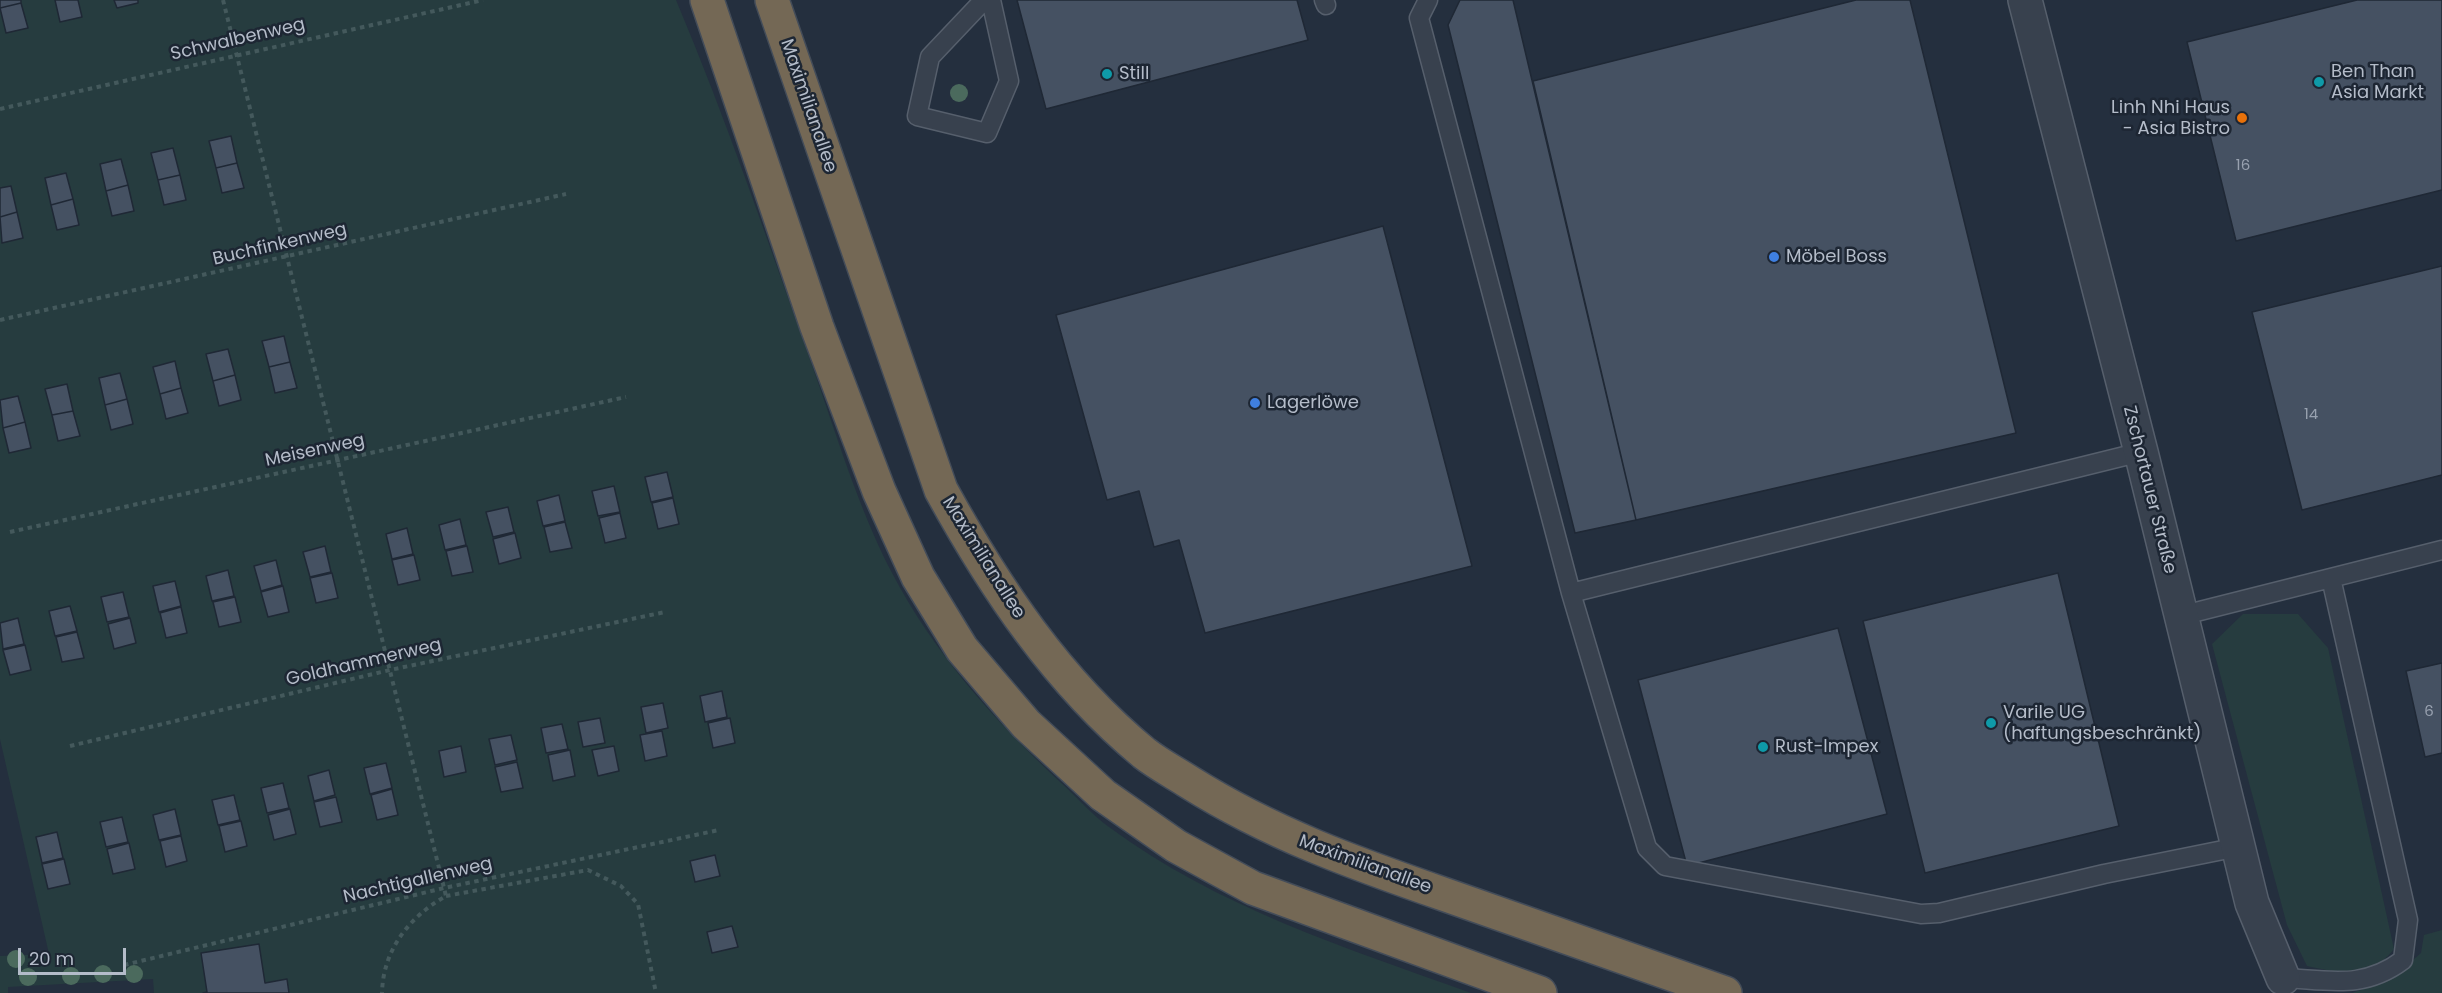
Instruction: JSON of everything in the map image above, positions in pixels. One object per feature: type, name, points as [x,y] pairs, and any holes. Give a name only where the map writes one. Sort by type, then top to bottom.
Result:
[{"type":"highway","points":[[707,0],[817,327],[879,491],[918,578],[963,649],[1026,724],[1094,788],[1176,846],[1253,888],[1540,993]]},
{"type":"highway","name":"Maximilianallee","points":[[772,0],[941,490],[974,550],[1010,607],[1068,680],[1145,754],[1220,801],[1277,832],[1347,861],[1725,993]]},
{"type":"street","name":"Zschortauer Straße","points":[[2025,0],[2141,452],[2252,903],[2283,978]]},
{"type":"lane","points":[[984,0],[930,57],[917,116],[987,133],[1009,81],[992,0]]},
{"type":"lane","points":[[1428,0],[1419,18],[1570,593],[1647,848],[1665,866],[1921,914],[1939,913],[2104,874],[2238,847]]},
{"type":"lane","points":[[1570,593],[2141,452]]},
{"type":"lane","points":[[2180,616],[2442,550]]},
{"type":"lane","points":[[2283,978],[2359,981],[2386,973],[2403,960],[2408,920],[2331,578]]},
{"type":"path","points":[[223,0],[446,896]]},
{"type":"path","name":"Schwalbenweg","points":[[0,109],[483,0]]},
{"type":"path","name":"Buchfinkenweg","points":[[0,320],[566,194]]},
{"type":"path","name":"Meisenweg","points":[[10,532],[626,397]]},
{"type":"path","name":"Goldhammerweg","points":[[70,746],[390,670],[665,612]]},
{"type":"path","name":"Nachtigallenweg","points":[[124,965],[444,888],[719,830]]},
{"type":"path","points":[[382,993],[382,971],[407,926],[428,907],[446,896],[588,870],[621,886],[638,904],[656,993]]},
{"type":"green space","points":[[0,0],[676,0],[764,229],[868,522],[908,601],[945,657],[988,709],[1090,811],[1150,855],[1238,903],[1284,923],[1471,993],[154,993],[153,979],[8,987],[8,993],[0,993],[0,956],[49,954],[0,739]]},
{"type":"green space","points":[[2243,614],[2298,614],[2328,648],[2394,949],[2374,968],[2365,972],[2345,973],[2307,966],[2287,925],[2212,644]]},
{"type":"green space","points":[[2442,930],[2442,993],[2352,993],[2391,979],[2421,953],[2424,935]]},
{"type":"building","points":[[0,0],[21,0],[21,3],[0,8]]},
{"type":"building","points":[[55,0],[78,0],[82,17],[60,22]]},
{"type":"building","points":[[114,0],[138,0],[138,3],[117,8]]},
{"type":"building","name":"Still","points":[[1017,0],[1297,0],[1308,40],[1046,109]]},
{"type":"building","points":[[1460,0],[1513,0],[1636,520],[1575,533],[1448,25]]},
{"type":"building","name":"Möbel Boss","points":[[1856,0],[1910,0],[2016,433],[1636,520],[1533,81]]},
{"type":"building","name":"Ben Than Asia Markt","points":[[2357,0],[2442,0],[2442,190],[2236,241],[2187,42]]},
{"type":"building","points":[[21,3],[28,28],[6,33],[0,8]]},
{"type":"building","points":[[231,136],[237,163],[216,168],[209,141]]},
{"type":"building","points":[[173,148],[180,175],[158,180],[151,153]]},
{"type":"building","points":[[121,159],[128,185],[106,191],[100,164]]},
{"type":"building","points":[[237,163],[244,188],[222,193],[216,168]]},
{"type":"building","points":[[66,173],[73,199],[51,205],[45,178]]},
{"type":"building","points":[[180,175],[186,200],[164,205],[158,180]]},
{"type":"building","points":[[128,185],[134,211],[112,216],[106,191]]},
{"type":"building","points":[[11,186],[17,212],[0,217],[0,188]]},
{"type":"building","points":[[73,199],[79,225],[57,230],[51,205]]},
{"type":"building","points":[[17,212],[23,238],[2,243],[0,217]]},
{"type":"building","name":"Lagerlöwe","points":[[1383,226],[1472,566],[1205,633],[1179,540],[1154,547],[1139,491],[1107,500],[1056,315]]},
{"type":"building","points":[[2442,266],[2442,475],[2302,510],[2252,312]]},
{"type":"building","points":[[284,336],[290,362],[269,367],[262,341]]},
{"type":"building","points":[[228,349],[235,375],[213,381],[206,354]]},
{"type":"building","points":[[175,361],[181,388],[160,394],[153,367]]},
{"type":"building","points":[[290,362],[297,388],[275,393],[269,367]]},
{"type":"building","points":[[120,373],[127,399],[105,405],[99,378]]},
{"type":"building","points":[[235,375],[241,400],[219,406],[213,381]]},
{"type":"building","points":[[67,384],[73,411],[52,415],[45,389]]},
{"type":"building","points":[[181,388],[188,413],[166,419],[160,394]]},
{"type":"building","points":[[18,396],[25,422],[3,428],[0,400]]},
{"type":"building","points":[[127,399],[133,424],[111,430],[105,405]]},
{"type":"building","points":[[73,411],[80,436],[58,441],[52,415]]},
{"type":"building","points":[[25,422],[31,448],[9,453],[3,428]]},
{"type":"building","points":[[667,472],[673,497],[651,502],[645,477]]},
{"type":"building","points":[[614,486],[620,512],[598,516],[592,491]]},
{"type":"building","points":[[559,495],[565,521],[543,526],[537,501]]},
{"type":"building","points":[[673,498],[679,524],[658,529],[652,503]]},
{"type":"building","points":[[508,507],[514,532],[493,537],[486,512]]},
{"type":"building","points":[[620,513],[626,538],[605,543],[599,518]]},
{"type":"building","points":[[460,519],[466,545],[445,550],[439,525]]},
{"type":"building","points":[[565,522],[572,548],[550,552],[544,527]]},
{"type":"building","points":[[407,528],[413,554],[392,559],[386,534]]},
{"type":"building","points":[[515,533],[521,558],[499,564],[493,539]]},
{"type":"building","points":[[325,546],[331,572],[310,577],[303,552]]},
{"type":"building","points":[[467,546],[473,572],[452,576],[446,551]]},
{"type":"building","points":[[414,555],[420,580],[398,585],[392,560]]},
{"type":"building","points":[[276,560],[282,585],[261,591],[254,566]]},
{"type":"building","points":[[228,570],[234,596],[212,601],[206,576]]},
{"type":"building","points":[[332,573],[338,598],[316,603],[310,578]]},
{"type":"building","name":"Varile UG (haftungsbeschränkt)","points":[[2058,573],[2119,826],[1925,873],[1863,621]]},
{"type":"building","points":[[175,581],[181,606],[159,612],[153,586]]},
{"type":"building","points":[[283,586],[289,612],[268,617],[261,592]]},
{"type":"building","points":[[123,592],[129,617],[107,622],[101,597]]},
{"type":"building","points":[[235,597],[241,622],[219,627],[213,602]]},
{"type":"building","points":[[70,606],[77,631],[55,636],[49,611]]},
{"type":"building","points":[[181,607],[187,633],[166,638],[160,613]]},
{"type":"building","points":[[18,618],[24,644],[3,649],[0,623]]},
{"type":"building","points":[[130,618],[136,643],[114,649],[108,624]]},
{"type":"building","name":"Rust-Impex","points":[[1838,628],[1887,814],[1687,866],[1638,680]]},
{"type":"building","points":[[77,632],[84,658],[62,662],[56,637]]},
{"type":"building","points":[[25,645],[31,670],[10,675],[3,650]]},
{"type":"building","points":[[2442,663],[2442,753],[2425,757],[2406,671]]},
{"type":"building","points":[[722,691],[727,717],[705,722],[700,696]]},
{"type":"building","points":[[663,703],[668,728],[646,733],[641,707]]},
{"type":"building","points":[[600,718],[605,743],[583,747],[578,722]]},
{"type":"building","points":[[730,718],[735,743],[713,748],[708,723]]},
{"type":"building","points":[[562,724],[568,749],[546,753],[541,728]]},
{"type":"building","points":[[662,731],[667,756],[645,761],[640,735]]},
{"type":"building","points":[[511,735],[517,760],[495,765],[489,739]]},
{"type":"building","points":[[461,746],[466,772],[444,777],[439,751]]},
{"type":"building","points":[[614,746],[619,771],[598,776],[592,750]]},
{"type":"building","points":[[570,750],[575,776],[553,781],[548,755]]},
{"type":"building","points":[[517,762],[523,788],[501,792],[495,767]]},
{"type":"building","points":[[386,763],[392,788],[370,794],[364,768]]},
{"type":"building","points":[[329,770],[335,795],[314,801],[308,776]]},
{"type":"building","points":[[283,783],[289,808],[267,813],[261,788]]},
{"type":"building","points":[[392,789],[398,815],[377,820],[371,795]]},
{"type":"building","points":[[234,795],[240,820],[218,825],[212,800]]},
{"type":"building","points":[[336,797],[342,822],[320,827],[314,802]]},
{"type":"building","points":[[175,809],[181,835],[159,840],[153,815]]},
{"type":"building","points":[[290,809],[296,834],[274,840],[268,815]]},
{"type":"building","points":[[122,817],[128,842],[106,847],[100,822]]},
{"type":"building","points":[[241,821],[247,846],[225,852],[219,826]]},
{"type":"building","points":[[57,832],[63,858],[42,863],[36,837]]},
{"type":"building","points":[[181,836],[187,861],[166,867],[160,841]]},
{"type":"building","points":[[129,843],[135,869],[113,874],[107,849]]},
{"type":"building","points":[[715,855],[720,876],[695,882],[690,861]]},
{"type":"building","points":[[64,859],[70,884],[48,889],[42,864]]},
{"type":"building","points":[[732,926],[738,947],[712,953],[707,932]]},
{"type":"building","points":[[259,944],[265,983],[287,979],[289,993],[203,993],[207,992],[201,953]]},
{"type":"place","name":"Still","points":[[1107,74]]},
{"type":"place","name":"Ben Than Asia Markt","points":[[2319,82]]},
{"type":"place","name":"Linh Nhi Haus - Asia Bistro","points":[[2242,118]]},
{"type":"place","name":"Möbel Boss","points":[[1774,257]]},
{"type":"place","name":"Lagerlöwe","points":[[1255,403]]},
{"type":"place","name":"Varile UG (haftungsbeschränkt)","points":[[1991,723]]},
{"type":"place","name":"Rust-Impex","points":[[1763,747]]}]
